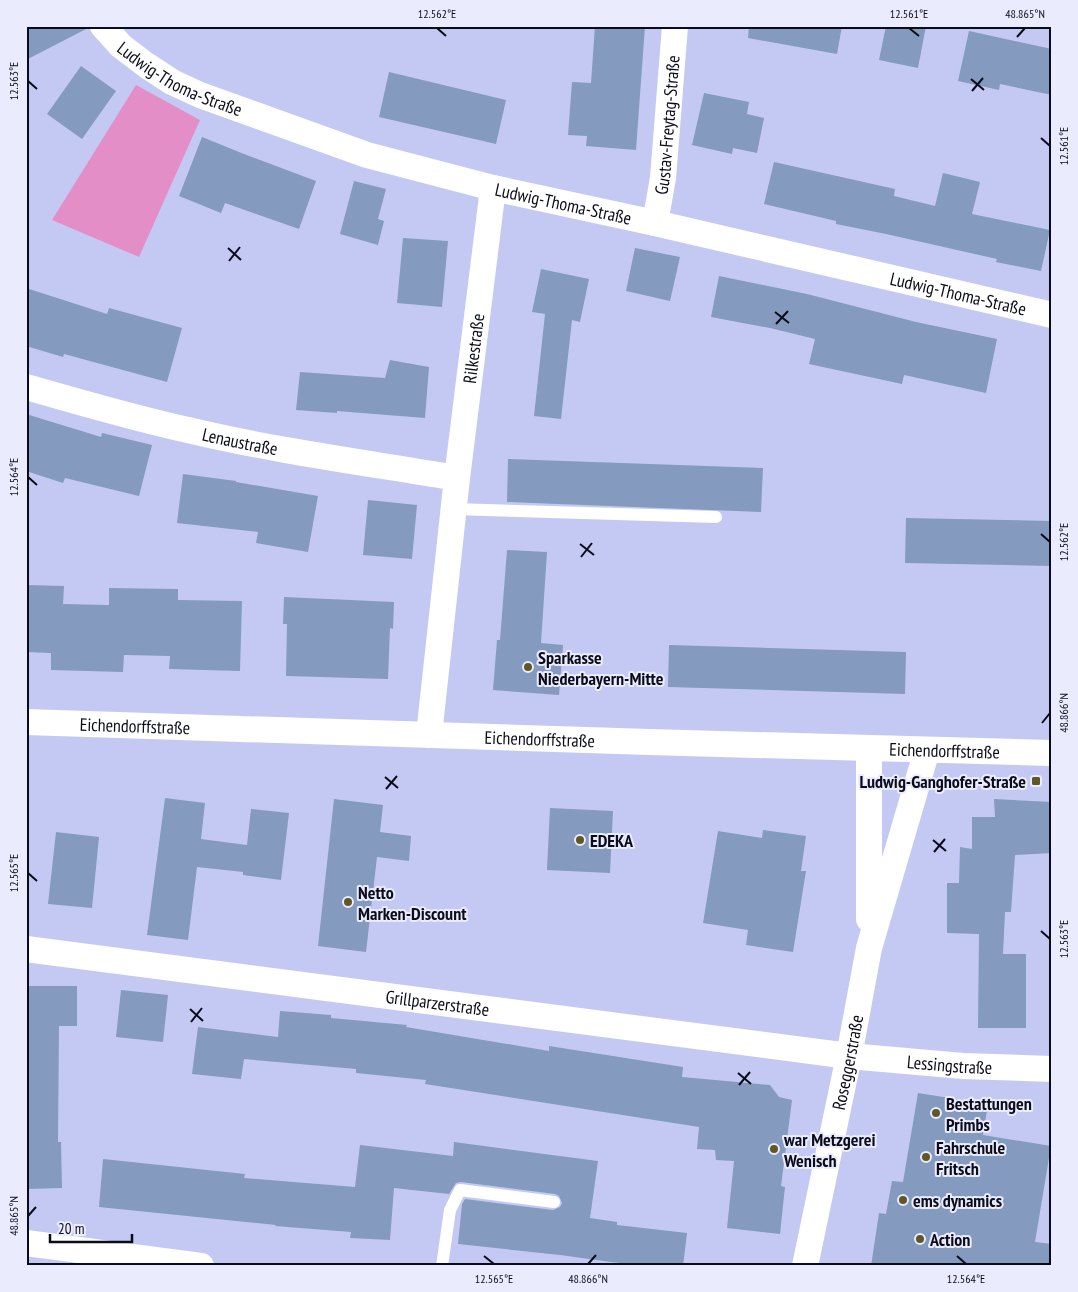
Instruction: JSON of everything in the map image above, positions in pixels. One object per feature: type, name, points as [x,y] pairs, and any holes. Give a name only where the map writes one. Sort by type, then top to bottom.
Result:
[{"type":"street","name":"Ludwig-Thoma-Straße","points":[[103,26],[121,46],[172,82],[200,95],[367,155],[493,188],[655,223],[1052,315]]},
{"type":"street","name":"Gustav-Freytag-Straße","points":[[655,223],[664,178],[675,26]]},
{"type":"street","name":"Rilkestraße","points":[[429,735],[457,478],[493,188]]},
{"type":"street","name":"Lenaustraße","points":[[26,387],[189,431],[271,447],[457,478]]},
{"type":"street","name":"Eichendorffstraße","points":[[26,722],[869,749],[1052,752]]},
{"type":"street","name":"Roseggerstraße","points":[[869,749],[869,948]]},
{"type":"street","name":"Roseggerstraße","points":[[806,1266],[869,948],[927,750]]},
{"type":"street","name":"Grillparzerstraße","points":[[26,949],[849,1056]]},
{"type":"street","name":"Lessingstraße","points":[[849,1056],[963,1066],[1052,1069]]},
{"type":"street","points":[[26,1243],[201,1266]]},
{"type":"lane","points":[[454,510],[716,517]]},
{"type":"lane","points":[[442,1266],[450,1210],[460,1190],[554,1202]]},
{"type":"shaded area","points":[[136,85],[200,120],[139,257],[52,220]]},
{"type":"building","points":[[26,26],[88,26],[88,28],[26,60]]},
{"type":"building","points":[[595,26],[645,26],[636,150],[586,146],[587,136],[568,135],[572,82],[591,83]]},
{"type":"building","points":[[749,26],[842,26],[837,54],[748,38]]},
{"type":"building","points":[[886,26],[926,26],[918,68],[879,60]]},
{"type":"building","points":[[969,31],[1052,49],[1052,95],[1000,84],[999,90],[958,81]]},
{"type":"building","points":[[81,66],[116,91],[82,139],[47,114]]},
{"type":"building","points":[[389,72],[506,100],[496,144],[379,117]]},
{"type":"building","points":[[704,93],[749,102],[747,114],[764,118],[757,153],[733,148],[732,154],[692,145]]},
{"type":"building","points":[[202,137],[316,181],[299,229],[225,203],[221,213],[179,196]]},
{"type":"building","points":[[774,162],[895,189],[894,196],[935,206],[943,173],[980,182],[972,214],[1050,230],[1041,271],[996,262],[997,259],[836,224],[836,221],[764,204]]},
{"type":"building","points":[[354,181],[386,189],[378,219],[384,221],[378,245],[340,234]]},
{"type":"building","points":[[403,238],[448,241],[442,307],[397,303]]},
{"type":"building","points":[[635,248],[680,257],[670,301],[626,291]]},
{"type":"building","points":[[541,269],[589,279],[580,322],[572,320],[561,419],[534,416],[545,314],[532,312]]},
{"type":"building","points":[[719,276],[807,294],[916,322],[997,339],[986,393],[904,375],[902,384],[809,364],[815,339],[711,317]]},
{"type":"building","points":[[26,288],[107,314],[109,308],[182,328],[167,382],[64,354],[63,357],[26,346]]},
{"type":"building","points":[[390,360],[429,367],[425,418],[337,411],[337,413],[296,410],[300,372],[385,378]]},
{"type":"building","points":[[26,414],[101,437],[102,433],[152,445],[139,496],[65,478],[63,483],[26,471]]},
{"type":"building","points":[[508,459],[763,468],[761,512],[507,502]]},
{"type":"building","points":[[183,474],[236,481],[318,496],[308,552],[256,543],[258,532],[177,523]]},
{"type":"building","points":[[368,500],[417,505],[412,559],[363,555]]},
{"type":"building","points":[[906,518],[1052,521],[1052,566],[905,563]]},
{"type":"building","points":[[507,550],[547,552],[541,643],[563,645],[559,695],[493,690],[497,640],[500,640]]},
{"type":"building","points":[[26,585],[64,586],[63,604],[109,605],[109,588],[178,589],[178,600],[242,601],[240,671],[169,669],[170,656],[124,655],[123,672],[51,670],[51,653],[26,652]]},
{"type":"building","points":[[284,597],[394,602],[393,629],[390,628],[388,679],[286,676],[287,624],[283,624]]},
{"type":"building","points":[[669,645],[906,652],[905,694],[668,687]]},
{"type":"building","points":[[165,798],[205,803],[201,839],[247,845],[251,809],[289,813],[281,880],[243,875],[243,872],[197,867],[188,940],[147,935]]},
{"type":"building","name":"Netto Marken-Discount","points":[[334,799],[383,805],[380,832],[411,836],[409,861],[377,857],[366,952],[318,946]]},
{"type":"building","points":[[994,799],[1052,802],[1052,853],[1015,855],[1011,912],[1005,912],[1003,954],[1026,954],[1026,1028],[978,1028],[979,934],[947,933],[947,883],[959,883],[960,847],[972,849],[972,817],[995,817]]},
{"type":"building","name":"EDEKA","points":[[550,808],[613,811],[610,873],[547,870]]},
{"type":"building","points":[[763,830],[806,836],[801,871],[806,871],[793,952],[746,945],[748,930],[703,923],[718,831],[762,838]]},
{"type":"building","points":[[56,832],[99,837],[92,908],[48,904]]},
{"type":"building","points":[[26,986],[77,986],[77,1026],[59,1026],[58,1142],[61,1142],[62,1188],[26,1189]]},
{"type":"building","points":[[121,990],[168,995],[163,1042],[116,1037]]},
{"type":"building","points":[[280,1011],[331,1015],[331,1018],[407,1025],[406,1027],[549,1051],[549,1046],[683,1067],[682,1077],[770,1085],[779,1097],[792,1100],[781,1186],[785,1187],[780,1234],[727,1228],[734,1161],[716,1160],[715,1150],[697,1149],[699,1127],[425,1084],[426,1080],[356,1073],[356,1069],[244,1059],[241,1079],[192,1074],[198,1027],[278,1037]]},
{"type":"building","points":[[918,1093],[988,1104],[983,1135],[1051,1146],[1035,1242],[1052,1244],[1052,1266],[871,1266],[879,1213],[886,1214],[892,1181],[903,1182]]},
{"type":"building","points":[[454,1142],[598,1161],[590,1218],[617,1222],[617,1225],[687,1233],[683,1266],[648,1266],[458,1244],[462,1204],[465,1199],[553,1210],[560,1207],[562,1203],[559,1196],[555,1194],[461,1182],[456,1183],[449,1194],[394,1188],[390,1240],[350,1238],[351,1232],[275,1226],[99,1207],[103,1159],[245,1174],[244,1178],[355,1187],[360,1145],[453,1156]]},
{"type":"place","name":"Sparkasse Niederbayern-Mitte","points":[[528,667]]},
{"type":"place","name":"Ludwig-Ganghofer-Straße","points":[[1036,781]]},
{"type":"place","name":"EDEKA","points":[[580,840]]},
{"type":"place","name":"Netto Marken-Discount","points":[[348,902]]},
{"type":"place","name":"Bestattungen Primbs","points":[[936,1113]]},
{"type":"place","name":"war Metzgerei Wenisch","points":[[774,1149]]},
{"type":"place","name":"Fahrschule Fritsch","points":[[926,1157]]},
{"type":"place","name":"ems dynamics","points":[[903,1200]]},
{"type":"place","name":"Action","points":[[920,1239]]}]
